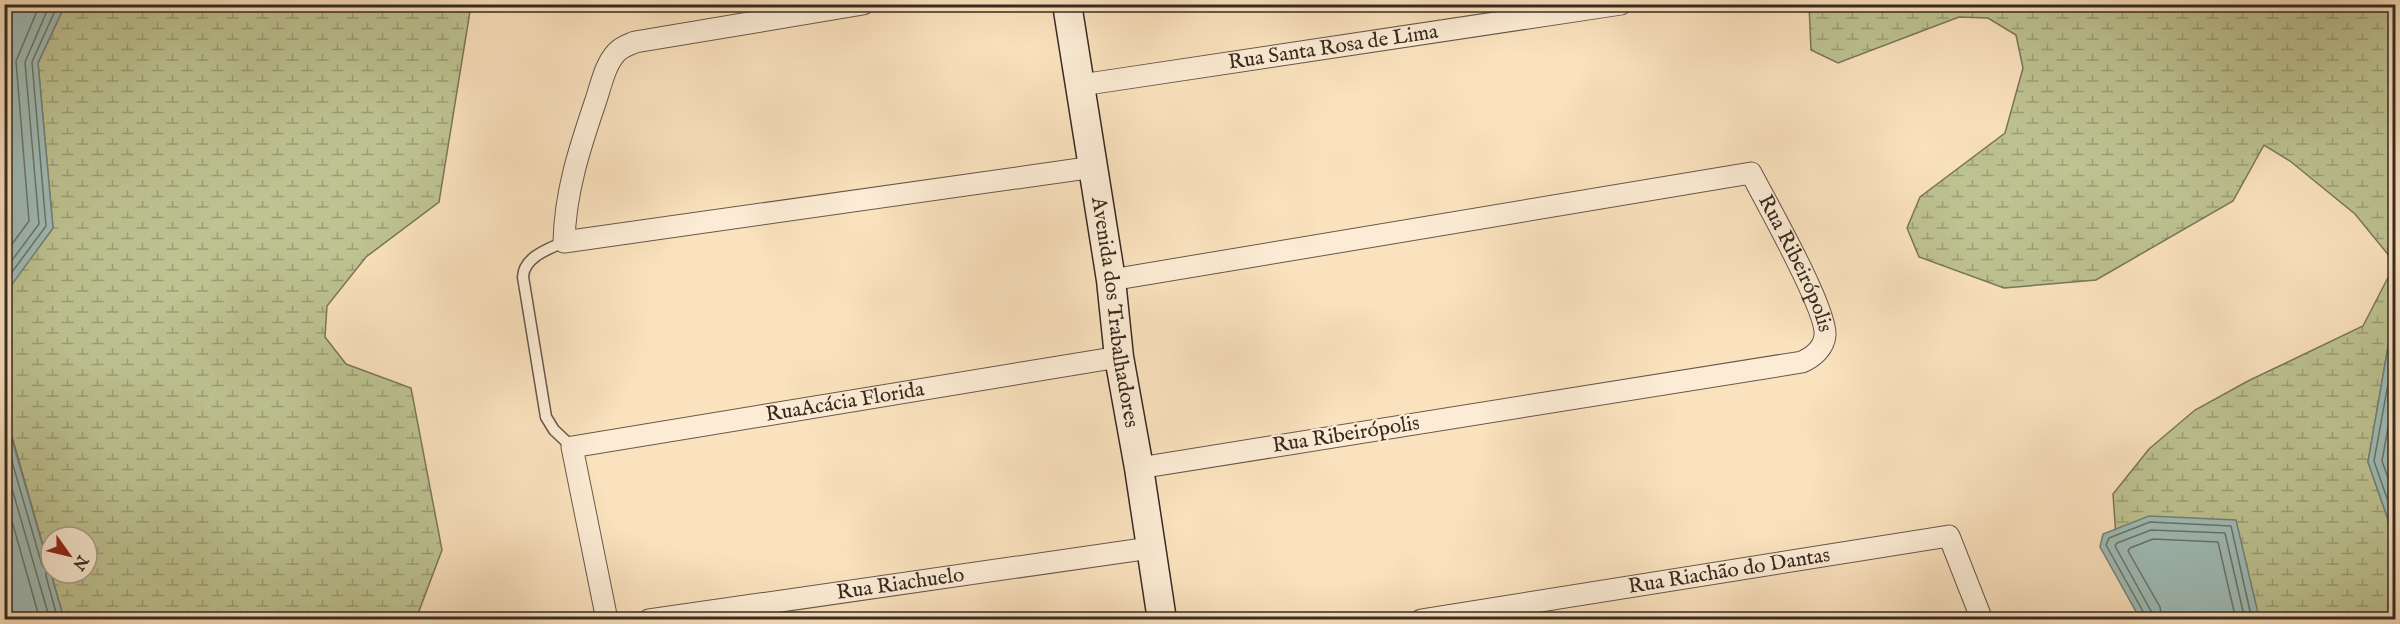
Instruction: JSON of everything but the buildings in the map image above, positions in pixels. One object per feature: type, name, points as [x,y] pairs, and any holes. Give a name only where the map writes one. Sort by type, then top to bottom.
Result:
[{"type":"street","points":[[863,4],[635,42],[620,49],[613,57],[572,172],[566,204],[564,242],[1094,167]]},
{"type":"street","name":"Avenida dos Trabalhadores","points":[[1067,4],[1111,280],[1119,357],[1139,468],[1162,620]]},
{"type":"street","name":"Rua Santa Rosa de Lima","points":[[1081,85],[1621,4]]},
{"type":"street","name":"Rua Ribeirópolis","points":[[1111,280],[1751,173],[1813,296],[1824,326],[1825,335],[1820,348],[1802,362],[1139,468]]},
{"type":"street","name":"RuaAcácia Florida","points":[[572,447],[1119,357]]},
{"type":"street","points":[[572,447],[607,620]]},
{"type":"street","name":"Rua Riachão do Dantas","points":[[1421,620],[1949,536],[1982,620]]},
{"type":"street","name":"Rua Riachuelo","points":[[649,620],[1150,548]]},
{"type":"lane","points":[[564,242],[532,259],[524,269],[523,281],[546,417],[554,430],[572,447]]},
{"type":"green space","points":[[65,5],[471,5],[439,202],[366,257],[327,306],[325,337],[346,364],[411,388],[442,550],[416,619],[64,619],[54,585],[99,585],[99,525],[39,525],[39,531],[5,412],[4,294],[53,228],[38,63]]},
{"type":"green space","points":[[1809,5],[2393,5],[2396,10],[2395,263],[2355,214],[2290,161],[2264,145],[2233,201],[2096,280],[2004,288],[1919,257],[1907,228],[1920,197],[2005,133],[2023,68],[2016,35],[1988,18],[1959,17],[1838,63],[1811,50]]},
{"type":"green space","points":[[2395,264],[2393,318],[2368,462],[2392,531],[2389,619],[2167,619],[2129,574],[2117,552],[2113,494],[2149,449],[2195,410],[2248,381],[2363,326]]},
{"type":"water","points":[[5,4],[65,5],[38,63],[53,228],[5,294]]},
{"type":"water","points":[[2395,266],[2396,619],[2389,620],[2392,531],[2368,462],[2393,318]]},
{"type":"water","points":[[4,412],[39,533],[39,585],[54,585],[64,619],[5,619]]},
{"type":"water","points":[[2149,516],[2236,520],[2259,617],[2139,617],[2100,547],[2103,534]]}]
